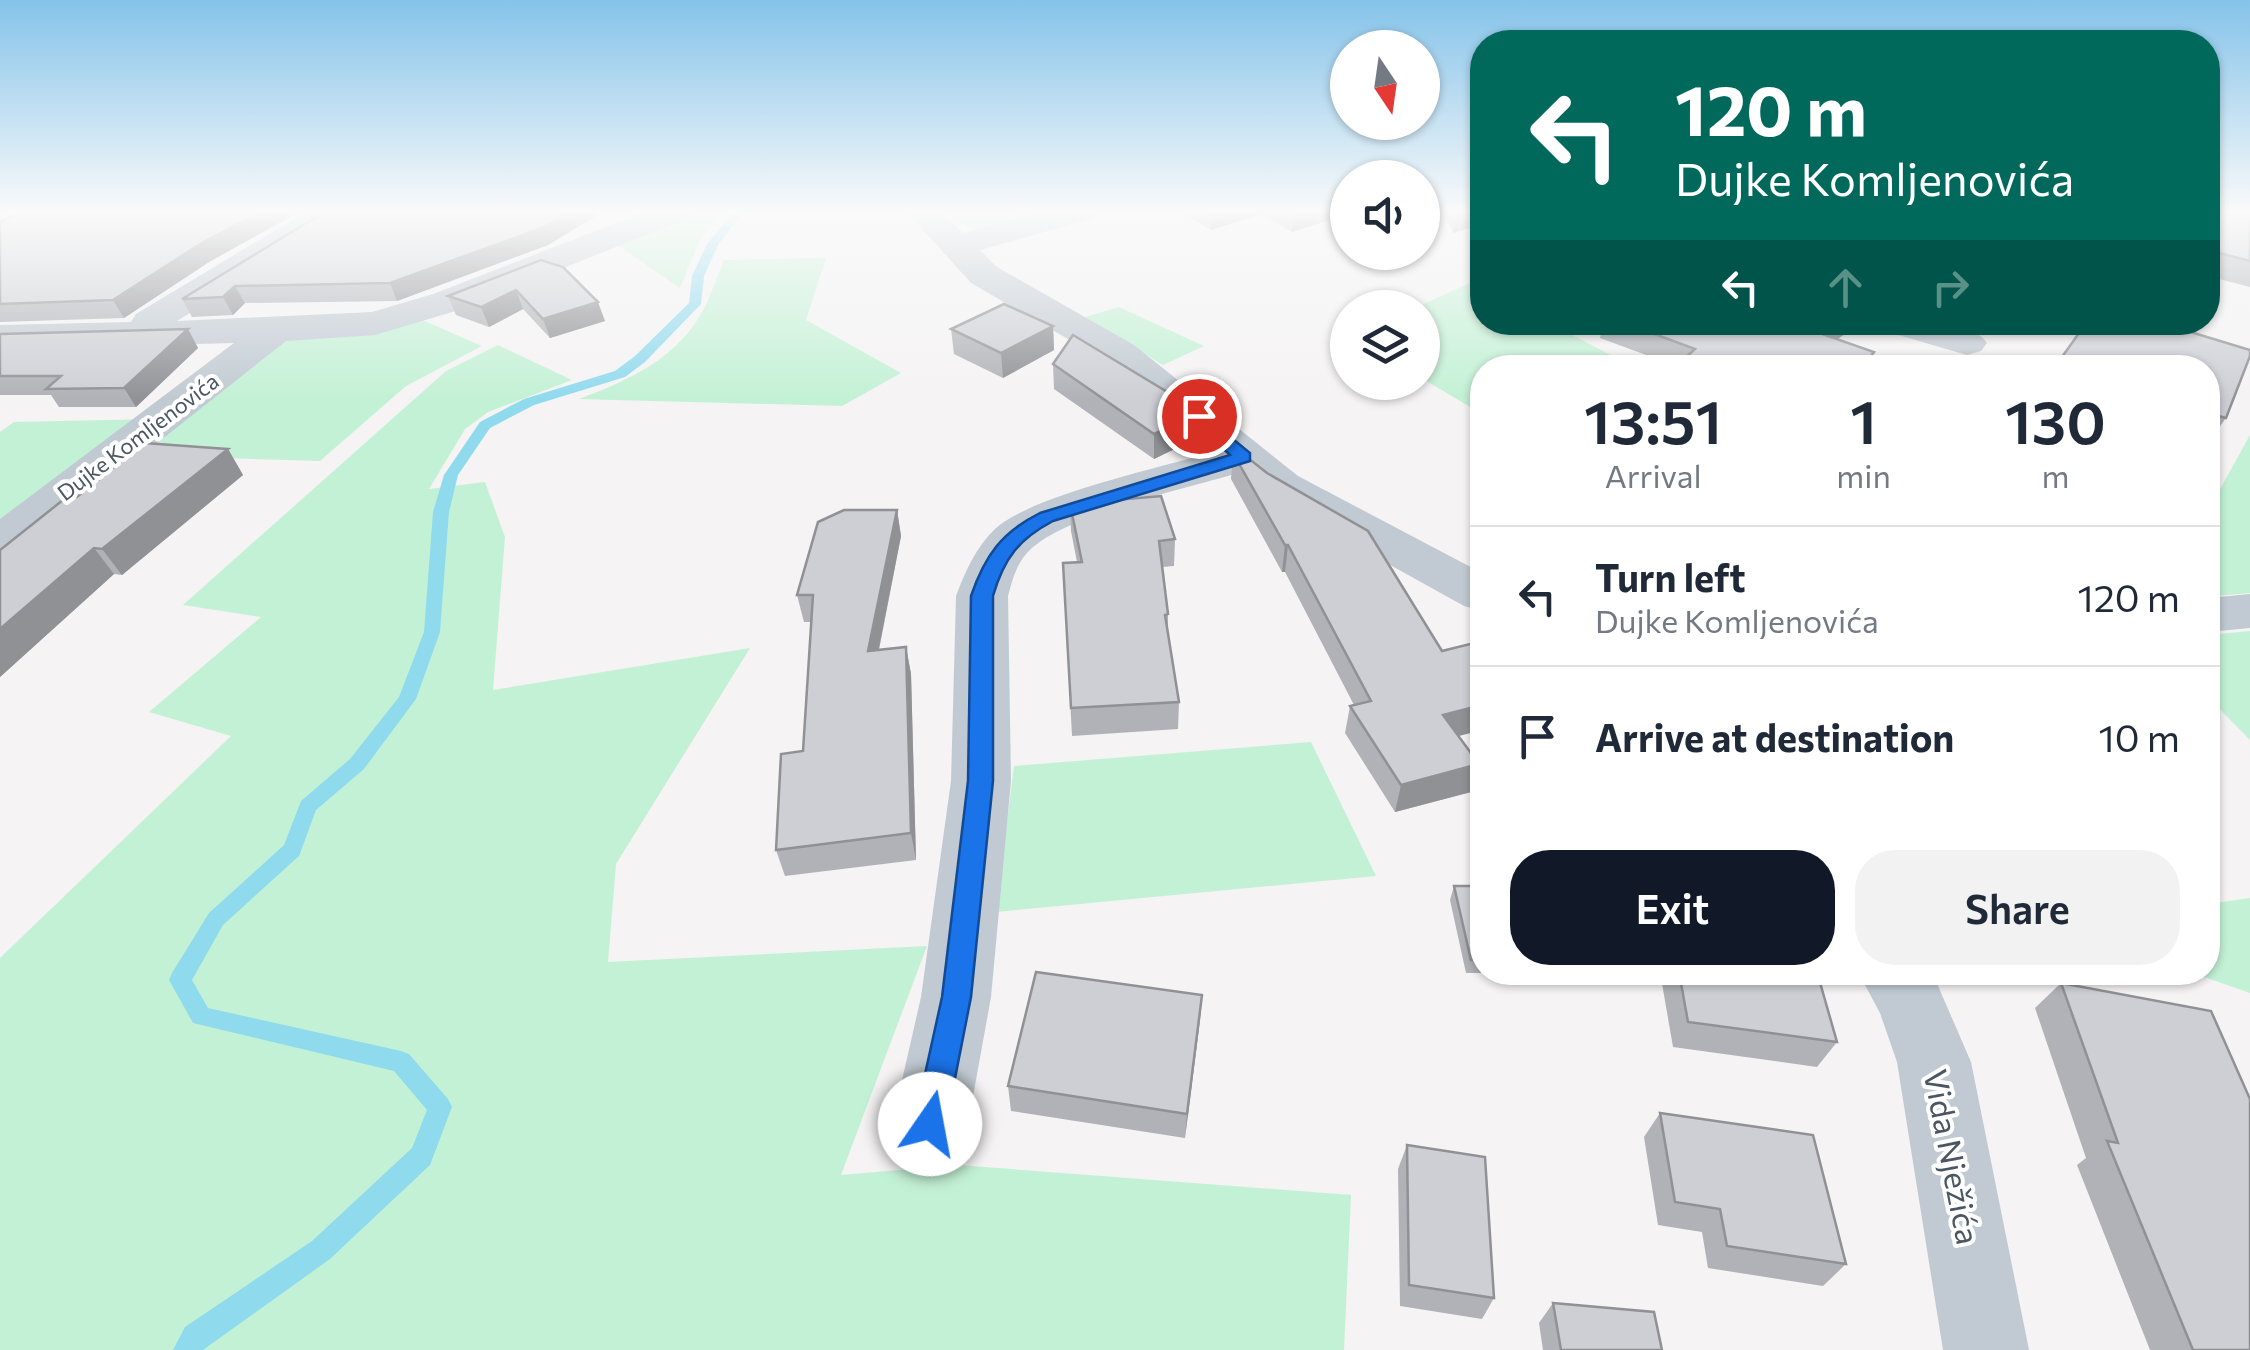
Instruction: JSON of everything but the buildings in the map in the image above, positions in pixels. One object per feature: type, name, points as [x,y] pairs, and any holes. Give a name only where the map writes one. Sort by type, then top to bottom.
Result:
[{"type":"street","points":[[133,334],[223,274]]},
{"type":"street","name":"Dujke Komljenovića","points":[[0,337],[276,330],[375,323],[415,312],[512,274]]},
{"type":"street","points":[[986,274],[1132,361],[1243,457],[1322,510],[1470,588]]},
{"type":"street","name":"Dujke Komljenovića","points":[[0,543],[276,330]]},
{"type":"street","points":[[1919,335],[1956,355],[1984,335]]},
{"type":"street","points":[[930,1124],[956,997],[980,781],[982,596],[990,572],[1000,551],[1018,532],[1046,517],[1243,457]]},
{"type":"street","points":[[2220,614],[2250,611]]},
{"type":"street","name":"Vida Nježića","points":[[1900,985],[1934,1062],[1986,1350]]},
{"type":"green space","points":[[660,274],[686,274],[680,288]]},
{"type":"green space","points":[[718,274],[821,274],[806,320],[901,373],[842,406],[579,399],[630,377],[661,358],[676,346],[703,310]]},
{"type":"green space","points":[[1470,283],[1470,335],[1572,335],[1611,355],[1470,355],[1470,407],[1440,389],[1440,297]]},
{"type":"green space","points":[[1119,307],[1204,346],[1163,365],[1085,317]]},
{"type":"green space","points":[[420,319],[482,346],[406,386],[320,461],[129,455],[275,340]]},
{"type":"green space","points":[[498,345],[572,380],[488,412],[465,429],[429,489],[485,482],[505,537],[493,690],[750,648],[616,864],[608,962],[927,946],[841,1175],[958,1165],[1351,1195],[1344,1350],[0,1350],[0,958],[231,736],[149,712],[261,617],[183,605],[446,371]]},
{"type":"green space","points":[[155,419],[0,536],[0,432],[14,422]]},
{"type":"green space","points":[[2250,435],[2250,593],[2220,596],[2220,489]]},
{"type":"green space","points":[[2250,631],[2250,740],[2220,709],[2220,634]]},
{"type":"green space","points":[[1311,742],[1376,876],[996,912],[1014,766]]},
{"type":"green space","points":[[2250,898],[2250,993],[2220,982],[2220,902]]},
{"type":"waterway","points":[[187,1350],[195,1337],[321,1250],[421,1156],[440,1107],[401,1062],[201,1016],[180,980],[216,919],[292,850],[308,806],[357,764],[407,699],[432,632],[441,512],[451,475],[485,425],[529,402],[620,374],[695,304],[699,274]]},
{"type":"route","points":[[930,1124],[956,997],[980,781],[982,596],[990,572],[1000,551],[1018,532],[1046,517],[1243,457],[1199,416]]}]
